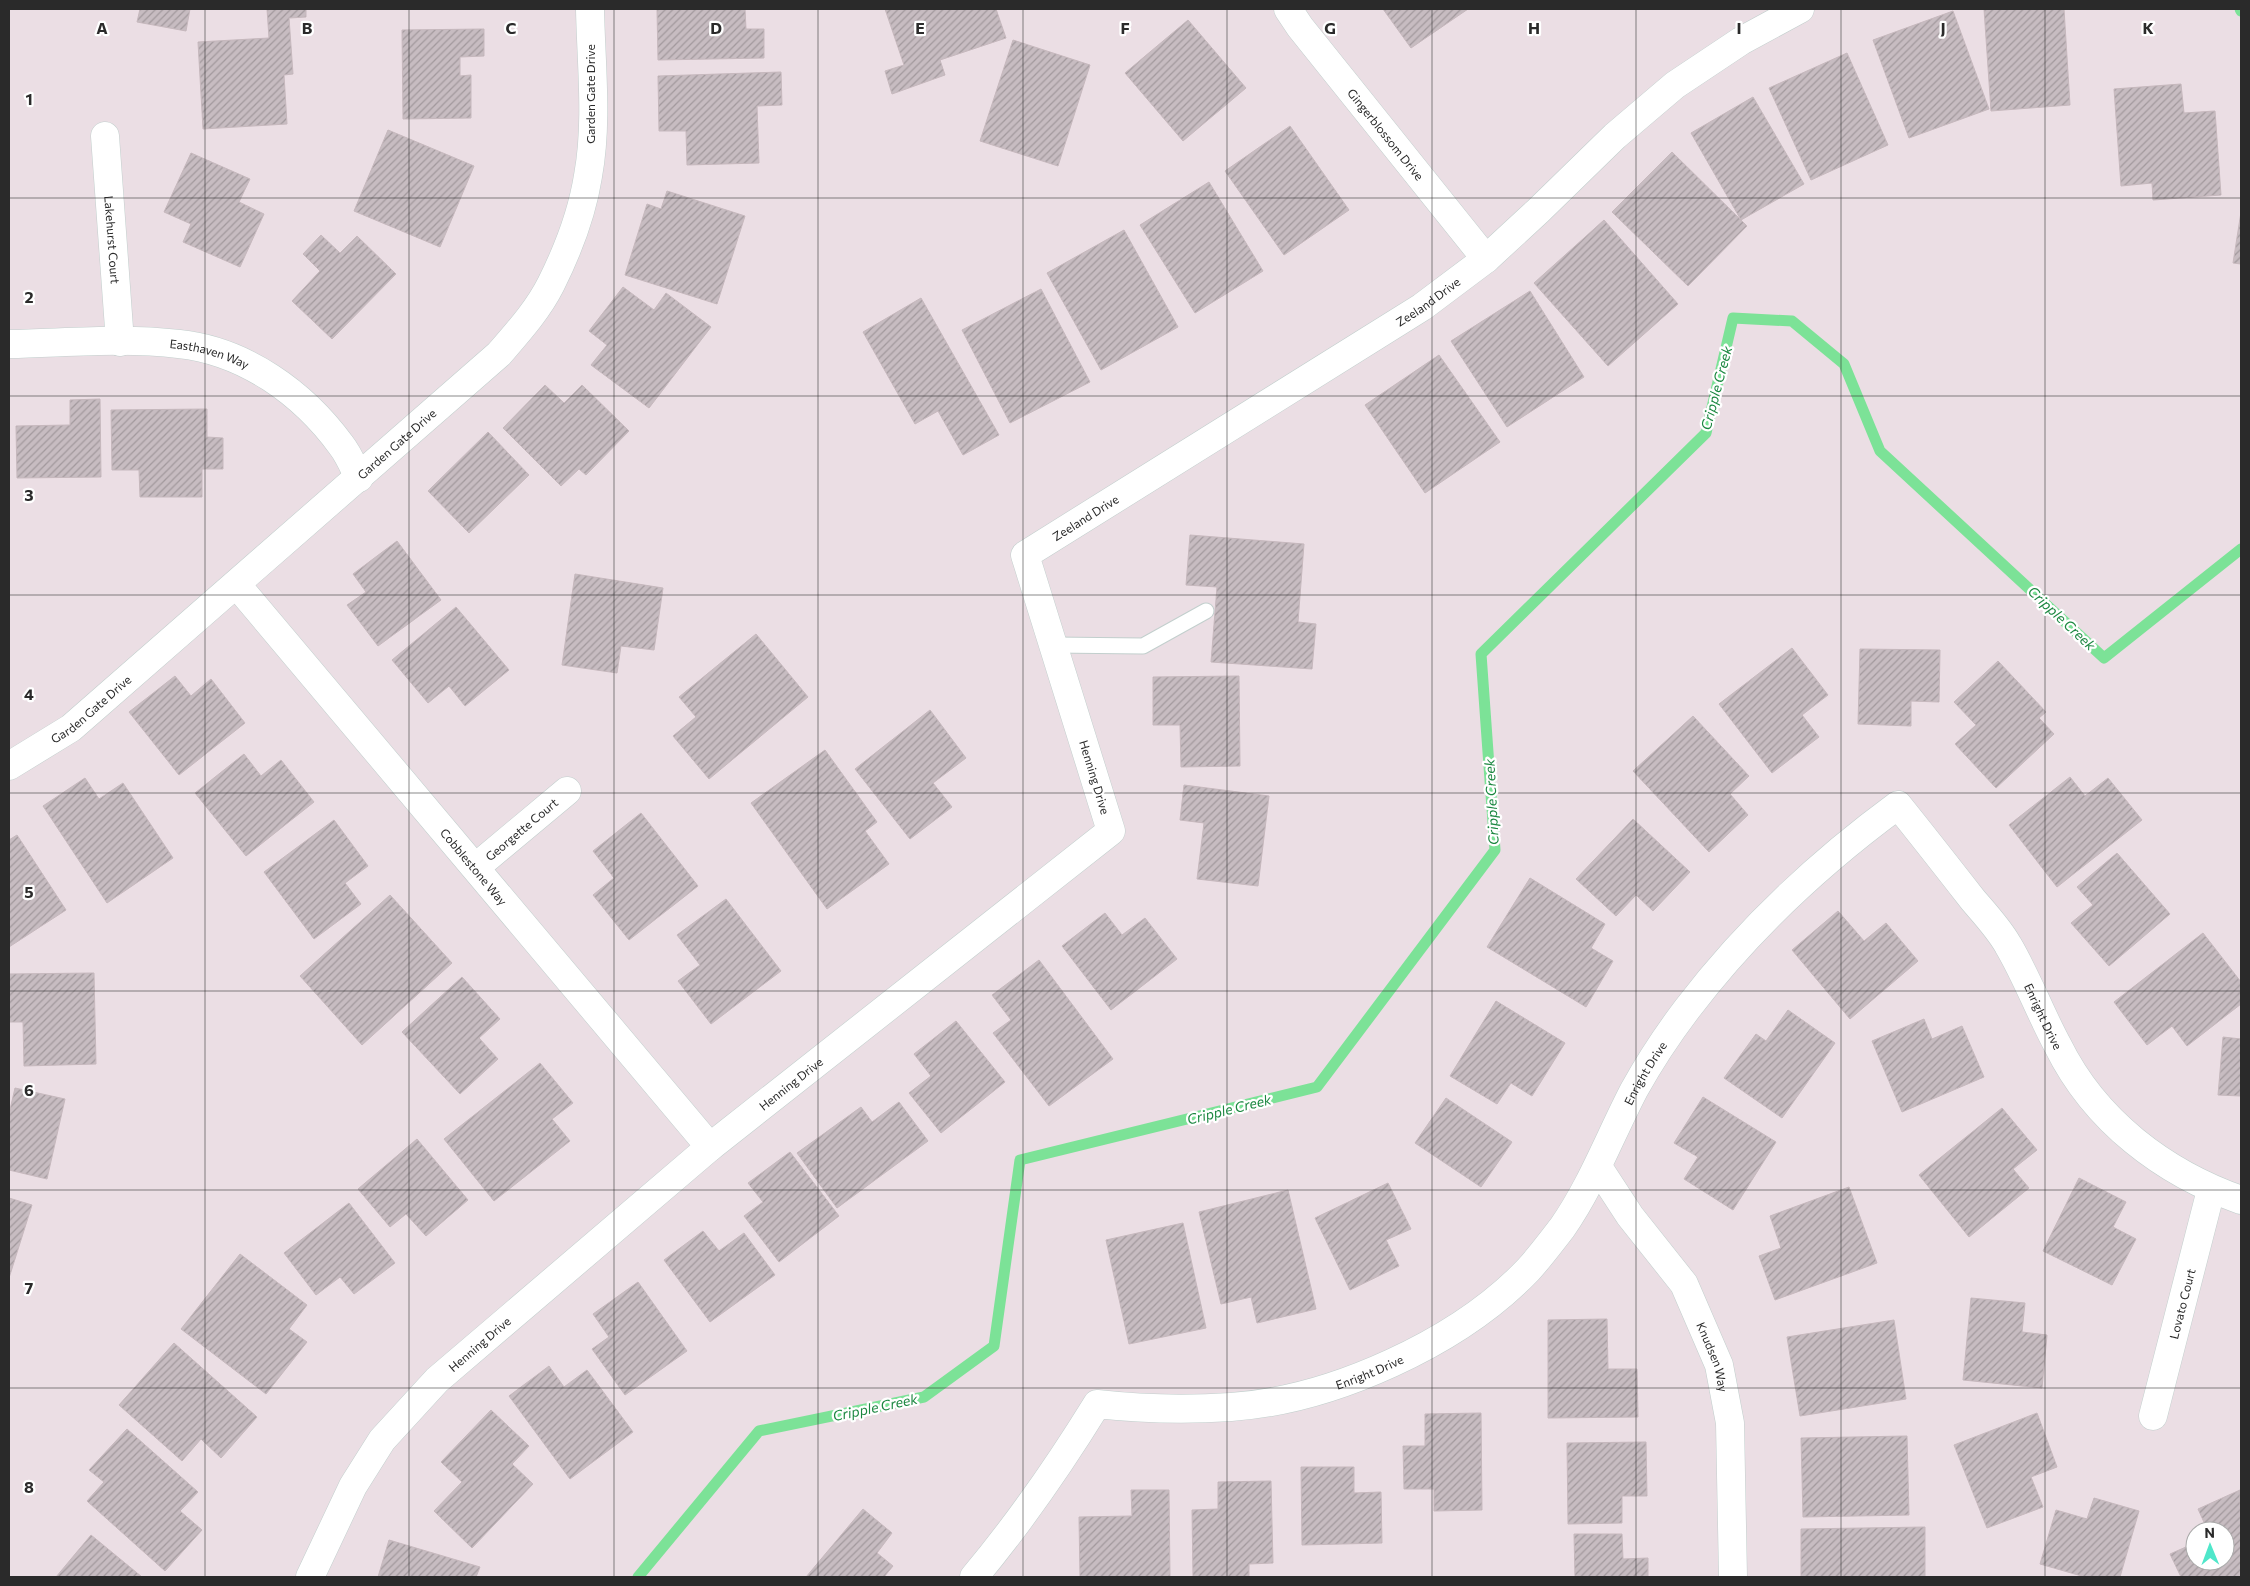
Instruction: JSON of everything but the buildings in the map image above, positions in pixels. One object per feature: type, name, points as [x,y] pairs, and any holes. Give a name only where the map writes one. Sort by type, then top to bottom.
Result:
[{"type":"street","name":"Garden Gate Drive","points":[[9,766],[71,728],[237,585],[499,354],[536,309],[551,285],[574,232],[589,176],[592,119],[590,9]]},
{"type":"street","name":"Gingerblossom Drive","points":[[1288,9],[1300,27],[1486,259]]},
{"type":"street","name":"Zeeland Drive","points":[[1025,555],[1422,307],[1486,259],[1538,212],[1615,136],[1675,85],[1741,41],[1800,9]]},
{"type":"street","name":"Lakehurst Court","points":[[105,136],[120,342]]},
{"type":"street","name":"Easthaven Way","points":[[9,344],[120,342],[179,344],[234,358],[260,370],[306,403],[342,446],[359,478]]},
{"type":"street","name":"Henning Drive","points":[[310,1577],[353,1486],[382,1440],[417,1399],[710,1147],[1111,831],[1025,555]]},
{"type":"street","name":"Cobblestone Way","points":[[237,585],[710,1147]]},
{"type":"street","name":"Georgette Court","points":[[476,868],[567,791]]},
{"type":"street","name":"Enright Drive","points":[[974,1577],[1003,1542],[1056,1470],[1097,1404],[1153,1410],[1234,1407],[1297,1395],[1340,1383],[1392,1363],[1440,1338],[1487,1306],[1529,1270],[1562,1226],[1598,1167],[1635,1089],[1686,1010],[1746,938],[1812,872],[1898,805],[2007,942],[2034,993],[2062,1055],[2072,1072],[2108,1117],[2151,1156],[2211,1190],[2241,1200]]},
{"type":"street","name":"Knudsen Way","points":[[1598,1167],[1630,1216],[1684,1284],[1719,1365],[1730,1422],[1733,1577]]},
{"type":"street","name":"Lovato Court","points":[[2153,1416],[2211,1190]]},
{"type":"lane","points":[[1053,645],[1143,646],[1206,611]]},
{"type":"waterway","name":"Cripple Creek","points":[[638,1577],[759,1431],[924,1397],[994,1346],[1020,1160],[1317,1087],[1495,850],[1481,654],[1706,433],[1733,318],[1792,321],[1844,364],[1880,451],[2104,658],[2241,549]]}]
